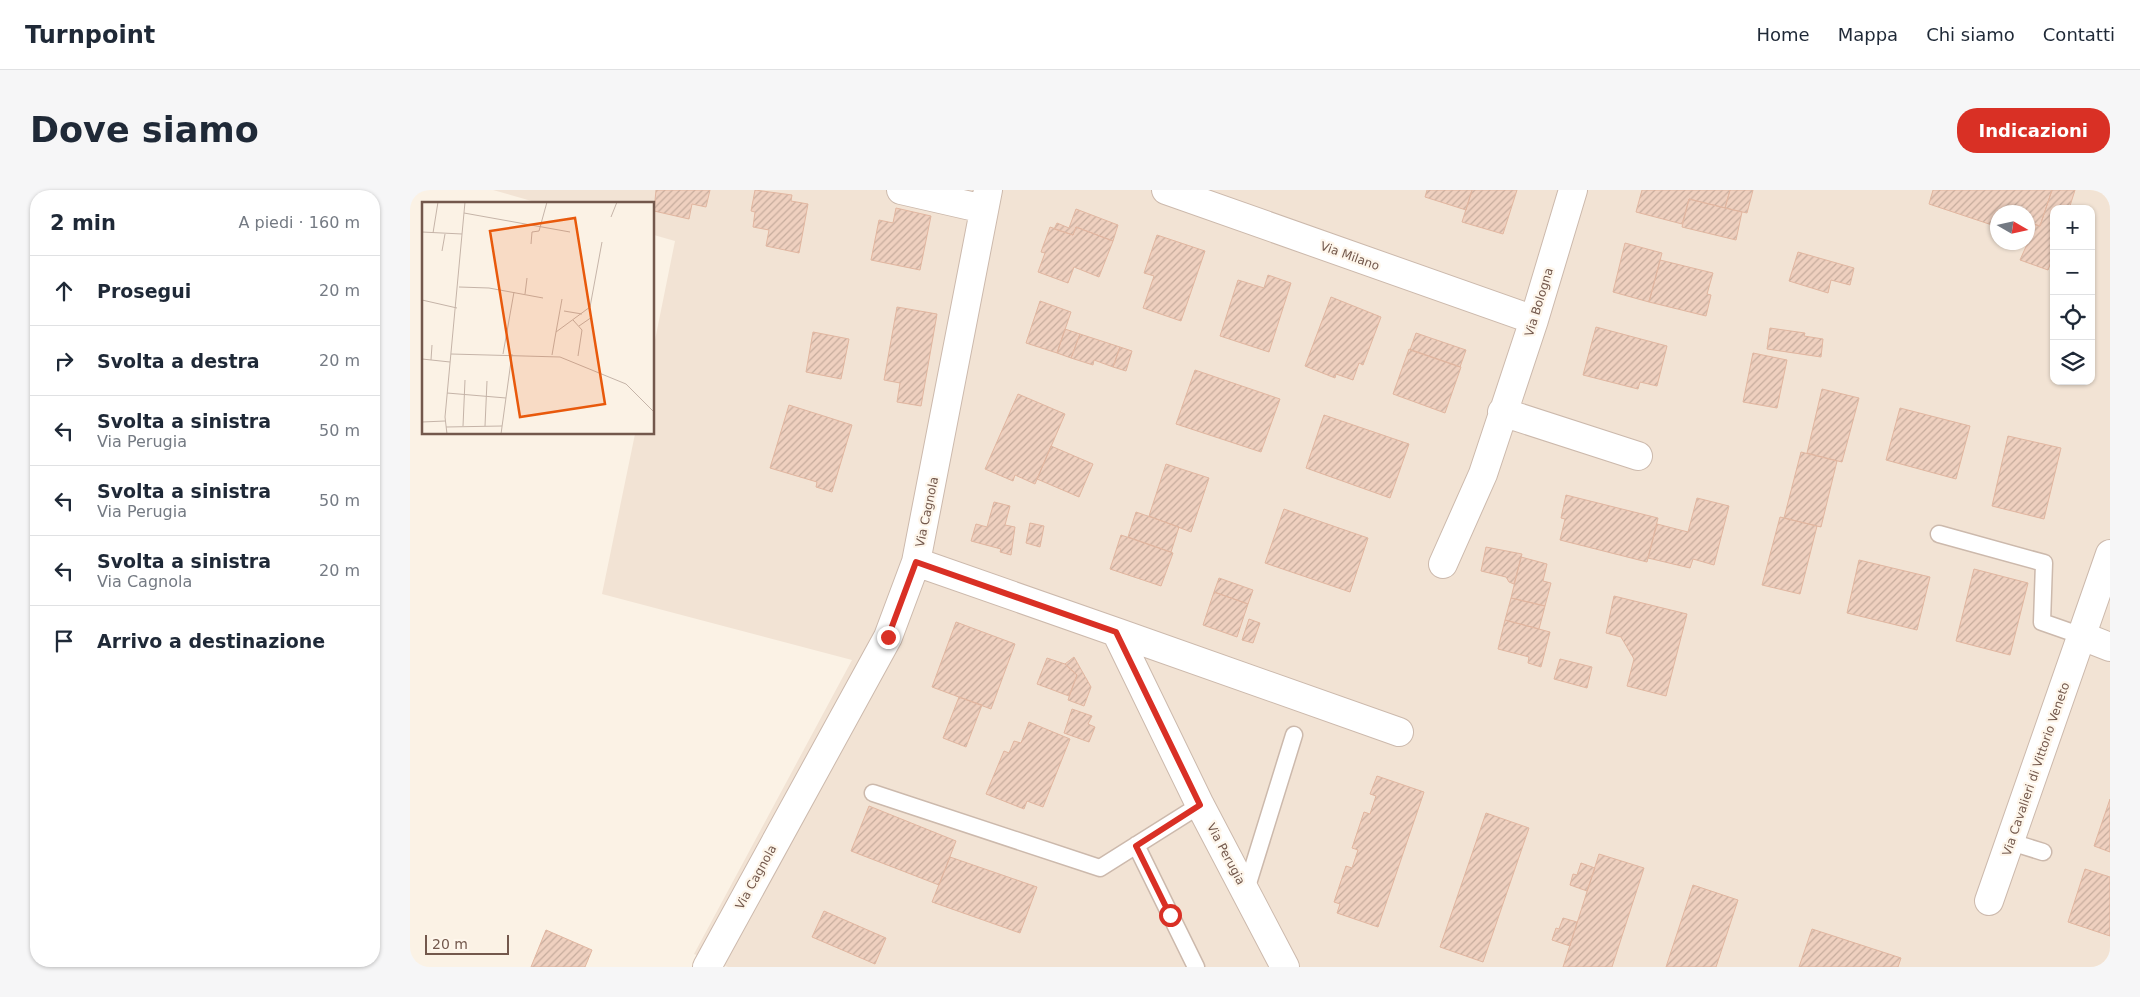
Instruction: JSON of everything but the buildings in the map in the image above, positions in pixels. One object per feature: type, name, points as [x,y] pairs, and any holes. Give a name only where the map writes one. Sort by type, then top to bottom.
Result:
[{"type":"street","points":[[901,190],[986,199]]},
{"type":"street","name":"Via Milano","points":[[1166,190],[1534,320]]},
{"type":"street","name":"Via Bologna","points":[[1443,564],[1483,474],[1534,320],[1573,190]]},
{"type":"street","name":"Via Cagnola","points":[[707,967],[888,637],[916,562],[986,199]]},
{"type":"street","points":[[1502,412],[1638,456]]},
{"type":"street","name":"Via Cavalieri di Vittorio Veneto","points":[[1989,901],[2110,554]]},
{"type":"street","points":[[916,562],[1399,732]]},
{"type":"street","name":"Via Perugia","points":[[1116,632],[1200,805],[1246,890],[1276,954],[1285,967]]},
{"type":"street","points":[[2082,636],[2110,646]]},
{"type":"lane","points":[[1939,534],[2044,562],[2042,622],[2082,636]]},
{"type":"lane","points":[[1246,890],[1294,734]]},
{"type":"lane","points":[[873,793],[1100,868],[1200,805]]},
{"type":"lane","points":[[2011,842],[2043,852]]},
{"type":"lane","points":[[1136,846],[1196,967]]},
{"type":"shaded area","points":[[493,190],[2110,190],[2110,967],[728,967],[694,954],[852,660],[602,594],[635,435],[655,435],[655,340],[675,241],[655,235],[655,202],[535,202]]},
{"type":"route","points":[[888,637],[916,562],[1116,632],[1200,805],[1136,846],[1170,915]]}]
